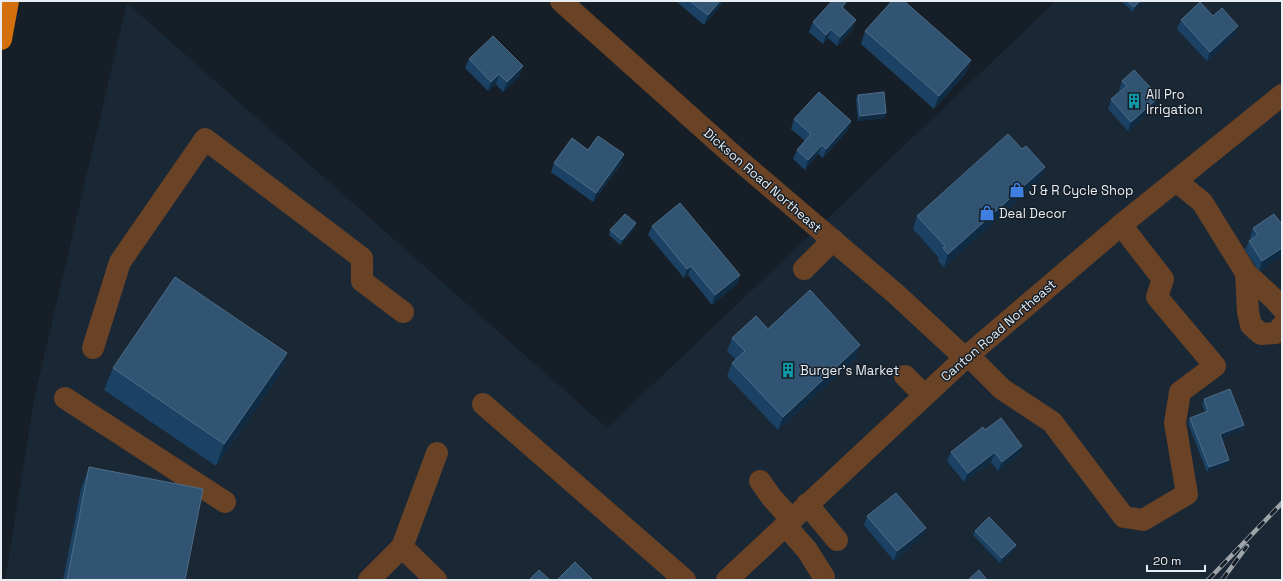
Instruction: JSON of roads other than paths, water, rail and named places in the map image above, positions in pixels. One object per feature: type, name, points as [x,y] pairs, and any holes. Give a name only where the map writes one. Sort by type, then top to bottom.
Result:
[{"type":"highway","points":[[1,39],[8,1]]},
{"type":"street","name":"Dickson Road Northeast","points":[[561,1],[734,156],[897,295],[1002,389],[1052,422],[1124,517],[1143,520],[1187,494],[1175,422],[1180,392],[1215,366],[1157,297],[1163,279],[1121,225]]},
{"type":"street","name":"Canton Road Northeast","points":[[727,580],[966,356],[1121,225],[1282,95]]},
{"type":"street","points":[[94,348],[120,262],[205,139],[362,258],[362,280],[402,312]]},
{"type":"street","points":[[1176,181],[1202,202],[1246,274],[1282,308]]},
{"type":"street","points":[[804,269],[833,240]]},
{"type":"street","points":[[1246,274],[1248,312],[1251,325],[1261,334],[1276,333],[1282,326]]},
{"type":"street","points":[[905,376],[924,395]]},
{"type":"street","points":[[65,398],[225,502]]},
{"type":"street","points":[[483,404],[685,580]]},
{"type":"street","points":[[369,580],[402,547],[437,453]]},
{"type":"street","points":[[760,481],[824,577]]},
{"type":"street","points":[[807,504],[837,540]]},
{"type":"street","points":[[402,547],[436,580]]},
{"type":"railway","points":[[1208,580],[1282,503]]},
{"type":"railway","points":[[1222,580],[1247,546]]},
{"type":"place","name":"All Pro Irrigation","points":[[1134,101]]},
{"type":"place","name":"J & R Cycle Shop","points":[[1017,190]]},
{"type":"place","name":"Deal Decor","points":[[987,213]]},
{"type":"place","name":"Burger's Market","points":[[788,370]]}]
